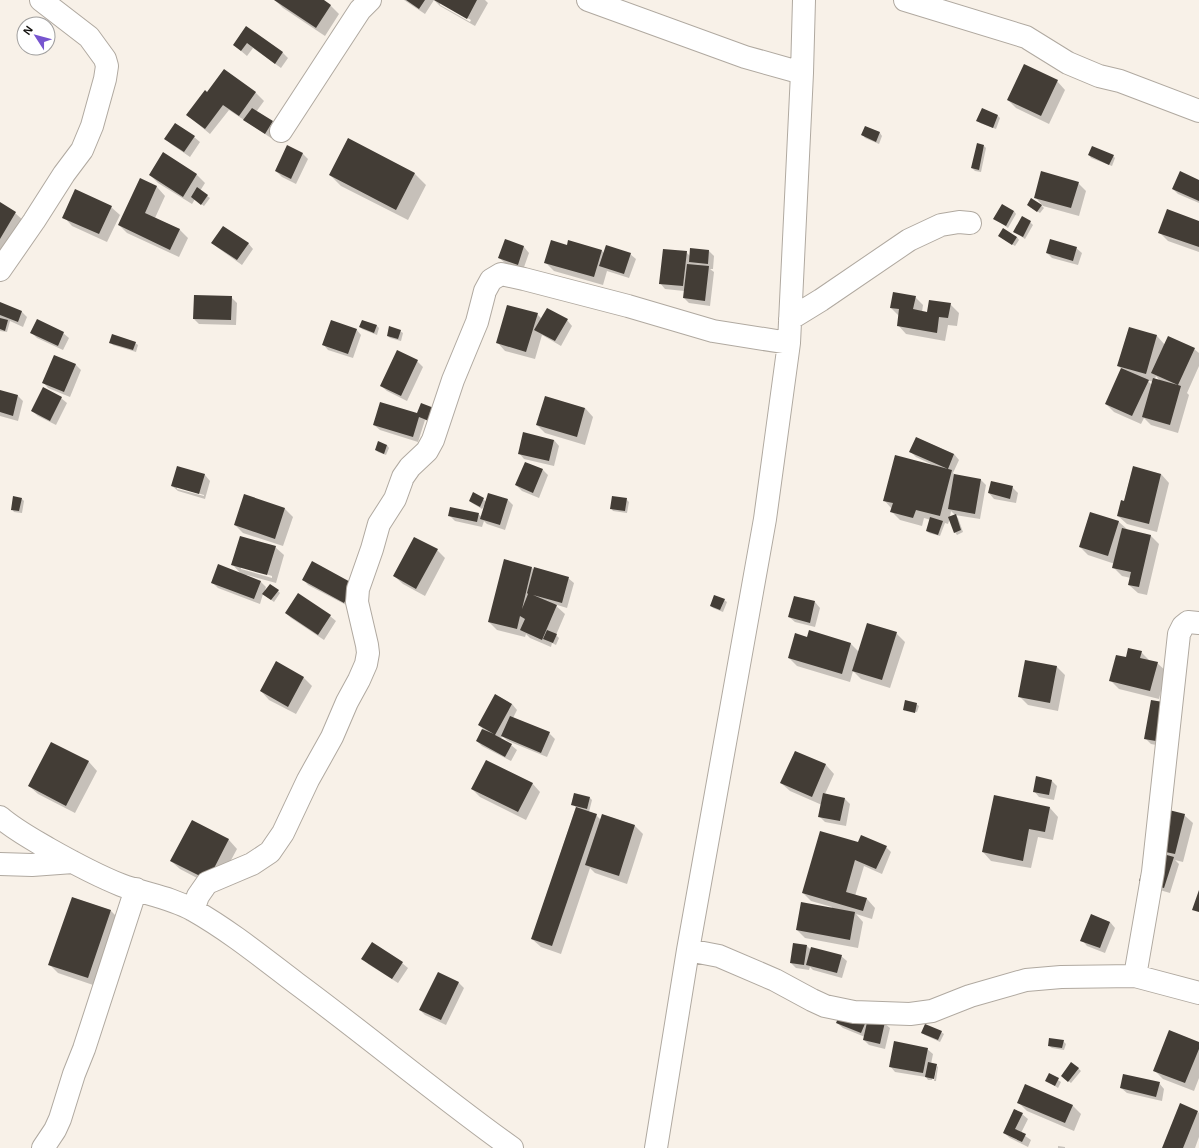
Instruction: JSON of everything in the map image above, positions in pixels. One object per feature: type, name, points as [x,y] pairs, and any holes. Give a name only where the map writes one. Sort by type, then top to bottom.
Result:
[{"type":"street","points":[[0,270],[64,174],[82,150],[92,126],[105,79],[107,66],[105,59],[89,38],[41,0]]},
{"type":"street","points":[[282,131],[360,10],[370,0]]},
{"type":"street","points":[[588,0],[744,57],[802,73]]},
{"type":"street","points":[[656,1148],[688,950],[765,519],[789,343],[804,0]]},
{"type":"street","points":[[905,0],[1026,37],[1068,63],[1099,76],[1120,81],[1199,111]]},
{"type":"street","points":[[790,319],[821,300],[909,240],[941,225],[959,222],[970,223]]},
{"type":"street","points":[[193,910],[198,896],[207,883],[252,864],[270,852],[283,833],[308,780],[332,737],[347,702],[360,680],[368,654],[357,602],[358,590],[379,524],[395,499],[403,477],[433,440],[453,380],[477,322],[485,291],[491,280],[501,274],[628,306],[713,331],[789,343]]},
{"type":"street","points":[[1135,976],[1153,872],[1179,634],[1183,626],[1188,622],[1199,624]]},
{"type":"street","points":[[0,817],[16,829],[73,862],[122,885],[170,899],[193,910],[266,960],[512,1148]]},
{"type":"street","points":[[0,864],[32,865],[73,862]]},
{"type":"street","points":[[43,1148],[56,1130],[60,1119],[136,890]]},
{"type":"street","points":[[688,950],[720,956],[775,980],[825,1006],[854,1012],[910,1014],[932,1011],[970,996],[1026,980],[1061,977],[1135,976],[1199,992]]},
{"type":"building","points":[[274,0],[324,0],[331,5],[316,28]]},
{"type":"building","points":[[406,0],[425,0],[419,9]]},
{"type":"building","points":[[434,0],[477,0],[467,19]]},
{"type":"building","points":[[246,26],[283,52],[275,64],[247,43],[241,51],[233,45]]},
{"type":"building","points":[[1024,64],[1058,80],[1041,116],[1007,100]]},
{"type":"building","points":[[224,69],[256,92],[239,116],[223,105],[205,129],[186,115],[205,90],[207,92]]},
{"type":"building","points":[[252,108],[273,121],[265,134],[243,120]]},
{"type":"building","points":[[982,108],[998,115],[993,128],[976,121]]},
{"type":"building","points":[[175,123],[195,136],[184,152],[164,139]]},
{"type":"building","points":[[865,126],[880,132],[876,142],[861,135]]},
{"type":"building","points":[[348,138],[415,173],[396,210],[329,175]]},
{"type":"building","points":[[977,143],[984,145],[979,170],[971,168]]},
{"type":"building","points":[[287,145],[303,153],[291,179],[275,171]]},
{"type":"building","points":[[1092,146],[1114,155],[1109,165],[1088,155]]},
{"type":"building","points":[[163,152],[197,174],[183,197],[149,175]]},
{"type":"building","points":[[1041,171],[1079,182],[1071,208],[1034,198]]},
{"type":"building","points":[[1180,171],[1199,180],[1199,201],[1172,189]]},
{"type":"building","points":[[140,178],[157,186],[145,213],[180,229],[170,250],[118,225]]},
{"type":"building","points":[[197,187],[208,195],[201,205],[191,197]]},
{"type":"building","points":[[75,189],[112,206],[99,234],[62,218]]},
{"type":"building","points":[[1031,198],[1042,205],[1037,212],[1027,205]]},
{"type":"building","points":[[0,202],[16,212],[0,239]]},
{"type":"building","points":[[1002,204],[1014,211],[1006,226],[993,219]]},
{"type":"building","points":[[1167,209],[1199,221],[1199,247],[1158,233]]},
{"type":"building","points":[[1022,216],[1031,221],[1023,237],[1013,232]]},
{"type":"building","points":[[223,226],[249,243],[237,260],[211,243]]},
{"type":"building","points":[[1003,228],[1017,237],[1012,245],[998,236]]},
{"type":"building","points":[[505,239],[524,246],[518,265],[498,258]]},
{"type":"building","points":[[1050,239],[1077,247],[1073,261],[1046,253]]},
{"type":"building","points":[[551,240],[567,245],[568,240],[602,250],[594,277],[544,263]]},
{"type":"building","points":[[606,245],[631,253],[624,274],[599,266]]},
{"type":"building","points":[[690,248],[709,250],[708,264],[689,262]]},
{"type":"building","points":[[663,249],[687,251],[683,286],[659,284]]},
{"type":"building","points":[[687,264],[709,266],[705,301],[683,298]]},
{"type":"building","points":[[893,292],[916,296],[913,309],[927,312],[929,300],[951,303],[948,318],[939,317],[937,333],[897,326],[899,309],[890,308]]},
{"type":"building","points":[[194,295],[232,296],[231,320],[193,319]]},
{"type":"building","points":[[0,302],[22,311],[18,322],[0,315]]},
{"type":"building","points":[[507,305],[538,313],[526,352],[496,343]]},
{"type":"building","points":[[547,308],[568,319],[555,341],[534,330]]},
{"type":"building","points":[[0,318],[8,320],[5,331],[0,329]]},
{"type":"building","points":[[37,319],[64,332],[58,346],[30,333]]},
{"type":"building","points":[[331,320],[357,329],[348,354],[322,345]]},
{"type":"building","points":[[362,320],[377,325],[374,333],[359,327]]},
{"type":"building","points":[[389,326],[401,330],[398,339],[387,336]]},
{"type":"building","points":[[1129,327],[1157,335],[1146,374],[1117,366]]},
{"type":"building","points":[[112,334],[136,342],[133,350],[109,343]]},
{"type":"building","points":[[1168,336],[1195,348],[1178,385],[1151,373]]},
{"type":"building","points":[[397,350],[418,360],[401,396],[380,386]]},
{"type":"building","points":[[54,355],[76,364],[64,392],[42,383]]},
{"type":"building","points":[[1121,368],[1149,380],[1132,416],[1105,404]]},
{"type":"building","points":[[1153,378],[1181,386],[1170,425],[1142,417]]},
{"type":"building","points":[[43,387],[62,397],[50,421],[31,411]]},
{"type":"building","points":[[0,390],[18,395],[13,416],[0,412]]},
{"type":"building","points":[[545,396],[585,408],[577,437],[536,425]]},
{"type":"building","points":[[380,402],[417,413],[421,403],[434,408],[429,421],[419,417],[413,437],[373,425]]},
{"type":"building","points":[[523,432],[554,440],[549,461],[518,454]]},
{"type":"building","points":[[916,437],[954,454],[948,469],[909,452]]},
{"type":"building","points":[[378,441],[387,445],[384,454],[375,450]]},
{"type":"building","points":[[895,455],[952,470],[940,516],[916,510],[913,518],[890,512],[893,503],[883,501]]},
{"type":"building","points":[[525,462],[543,469],[533,493],[515,485]]},
{"type":"building","points":[[177,466],[205,474],[199,494],[171,486]]},
{"type":"building","points":[[1133,466],[1161,474],[1149,524],[1117,516],[1121,500],[1124,501]]},
{"type":"building","points":[[954,474],[981,479],[975,514],[948,509]]},
{"type":"building","points":[[991,481],[1013,486],[1010,499],[988,493]]},
{"type":"building","points":[[473,492],[484,498],[480,507],[469,501]]},
{"type":"building","points":[[488,493],[508,499],[500,525],[480,519]]},
{"type":"building","points":[[244,494],[285,508],[275,539],[234,525]]},
{"type":"building","points":[[13,496],[22,498],[19,511],[11,510]]},
{"type":"building","points":[[612,496],[627,498],[625,511],[610,509]]},
{"type":"building","points":[[450,507],[479,513],[477,522],[448,516]]},
{"type":"building","points":[[1090,512],[1119,521],[1108,556],[1079,547]]},
{"type":"building","points":[[956,514],[961,530],[954,533],[948,517]]},
{"type":"building","points":[[930,517],[943,521],[938,535],[926,531]]},
{"type":"building","points":[[1122,528],[1151,535],[1139,587],[1128,585],[1131,572],[1112,568]]},
{"type":"building","points":[[240,536],[276,546],[267,575],[231,565]]},
{"type":"building","points":[[414,537],[438,549],[416,589],[393,576]]},
{"type":"building","points":[[504,559],[532,567],[522,609],[528,594],[534,567],[569,577],[562,603],[533,595],[557,605],[542,640],[520,630],[525,619],[520,616],[517,629],[488,622]]},
{"type":"building","points":[[312,561],[354,584],[344,603],[302,580]]},
{"type":"building","points":[[218,564],[261,581],[254,599],[211,583]]},
{"type":"building","points":[[270,584],[279,590],[271,600],[262,594]]},
{"type":"building","points":[[298,593],[331,615],[318,635],[285,613]]},
{"type":"building","points":[[714,595],[725,599],[720,610],[710,606]]},
{"type":"building","points":[[794,596],[815,601],[810,623],[788,617]]},
{"type":"building","points":[[867,623],[897,632],[882,680],[852,671]]},
{"type":"building","points":[[547,630],[557,634],[553,643],[543,639]]},
{"type":"building","points":[[809,630],[851,643],[842,674],[788,658],[795,633],[807,637]]},
{"type":"building","points":[[1128,648],[1142,651],[1140,658],[1158,662],[1150,691],[1109,681],[1116,655],[1126,657]]},
{"type":"building","points":[[1025,660],[1057,666],[1050,703],[1018,697]]},
{"type":"building","points":[[276,661],[304,677],[288,707],[260,691]]},
{"type":"building","points":[[495,694],[512,704],[495,735],[512,744],[505,757],[476,741],[482,729],[494,734],[478,725]]},
{"type":"building","points":[[905,700],[917,703],[915,713],[903,710]]},
{"type":"building","points":[[1151,700],[1169,703],[1162,742],[1144,739]]},
{"type":"building","points":[[510,716],[550,732],[541,753],[501,736]]},
{"type":"building","points":[[51,742],[89,761],[66,806],[28,786]]},
{"type":"building","points":[[795,751],[826,764],[812,797],[780,783]]},
{"type":"building","points":[[486,760],[533,783],[518,812],[471,789]]},
{"type":"building","points":[[1036,776],[1052,780],[1049,795],[1033,792]]},
{"type":"building","points":[[574,793],[590,797],[587,809],[571,805]]},
{"type":"building","points":[[823,793],[845,798],[840,821],[818,817]]},
{"type":"building","points":[[994,795],[1050,807],[1045,832],[1029,829],[1023,861],[982,852]]},
{"type":"building","points":[[576,807],[597,814],[552,946],[531,939]]},
{"type":"building","points":[[1157,807],[1185,814],[1175,854],[1147,848]]},
{"type":"building","points":[[602,814],[635,825],[619,876],[585,865]]},
{"type":"building","points":[[192,820],[229,839],[208,880],[170,861]]},
{"type":"building","points":[[820,831],[858,842],[861,835],[887,846],[876,869],[855,860],[846,892],[867,898],[863,911],[802,893]]},
{"type":"building","points":[[1149,850],[1174,857],[1164,888],[1139,881]]},
{"type":"building","points":[[1199,890],[1199,912],[1192,910]]},
{"type":"building","points":[[72,897],[111,910],[88,978],[48,965]]},
{"type":"building","points":[[801,902],[855,912],[850,940],[796,930]]},
{"type":"building","points":[[1091,914],[1110,922],[1100,948],[1080,941]]},
{"type":"building","points":[[372,942],[403,962],[392,979],[361,959]]},
{"type":"building","points":[[793,943],[807,945],[804,965],[790,963]]},
{"type":"building","points":[[811,947],[842,955],[837,973],[806,965]]},
{"type":"building","points":[[438,972],[459,982],[441,1020],[419,1010]]},
{"type":"building","points":[[842,1009],[867,1019],[861,1033],[836,1023]]},
{"type":"building","points":[[868,1018],[885,1022],[880,1044],[863,1040]]},
{"type":"building","points":[[925,1024],[942,1031],[938,1040],[921,1033]]},
{"type":"building","points":[[1169,1030],[1199,1042],[1199,1049],[1185,1083],[1153,1071]]},
{"type":"building","points":[[1049,1038],[1064,1040],[1062,1048],[1048,1046]]},
{"type":"building","points":[[894,1041],[928,1048],[923,1073],[889,1067]]},
{"type":"building","points":[[928,1062],[937,1064],[934,1079],[925,1077]]},
{"type":"building","points":[[1071,1062],[1079,1068],[1068,1082],[1061,1076]]},
{"type":"building","points":[[1049,1073],[1059,1078],[1055,1086],[1045,1081]]},
{"type":"building","points":[[1123,1074],[1160,1082],[1156,1097],[1120,1088]]},
{"type":"building","points":[[1025,1084],[1073,1105],[1065,1123],[1017,1103]]},
{"type":"building","points":[[1180,1103],[1198,1111],[1183,1148],[1162,1148]]},
{"type":"building","points":[[1014,1109],[1023,1113],[1015,1129],[1026,1134],[1022,1142],[1003,1133]]}]
